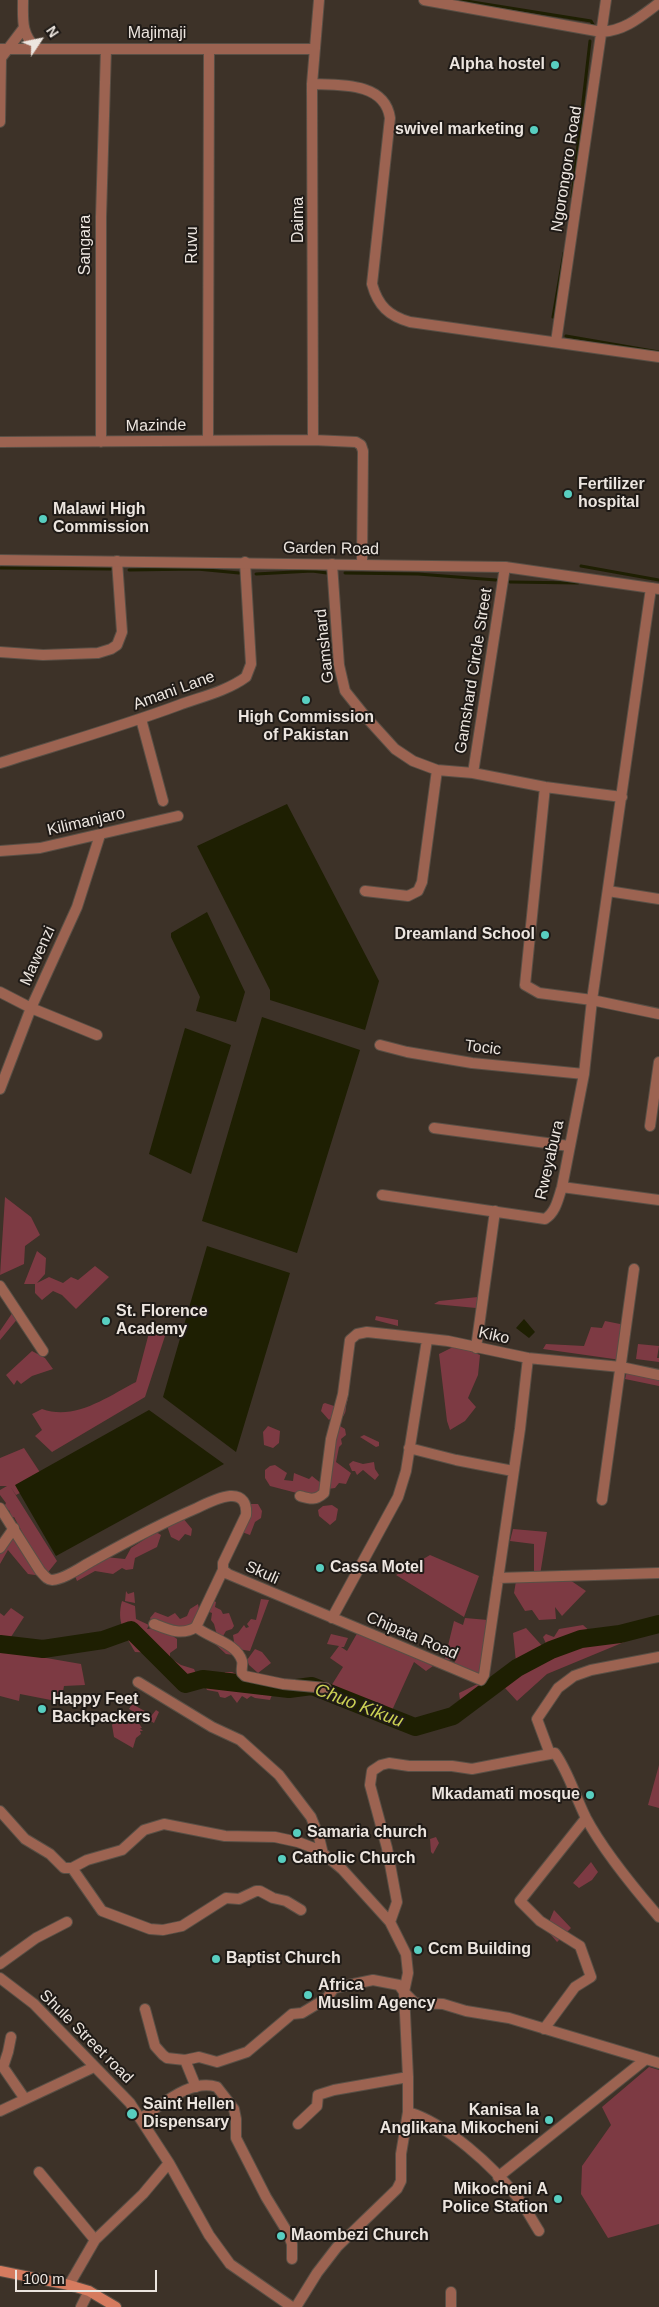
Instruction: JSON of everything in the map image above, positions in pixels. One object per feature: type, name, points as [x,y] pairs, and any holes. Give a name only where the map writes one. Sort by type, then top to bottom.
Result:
[{"type":"main road","points":[[0,2271],[69,2285],[89,2292],[116,2307]]},
{"type":"street","points":[[23,0],[23,29],[28,40],[36,49]]},
{"type":"street","name":"Daima","points":[[312,440],[312,84],[319,0]]},
{"type":"street","points":[[424,0],[602,32],[617,31],[630,25],[659,3]]},
{"type":"street","name":"Ngorongoro Road","points":[[556,342],[606,0]]},
{"type":"street","points":[[0,122],[1,58],[4,49],[23,29]]},
{"type":"street","name":"Majimaji","points":[[4,49],[314,48]]},
{"type":"street","name":"Sangara","points":[[101,442],[101,216],[106,49]]},
{"type":"street","name":"Ruvu","points":[[208,440],[209,49]]},
{"type":"street","points":[[312,84],[354,86],[368,90],[380,98],[389,111],[390,118],[372,284],[376,298],[384,310],[396,318],[410,322],[659,357]]},
{"type":"street","name":"Mazinde","points":[[0,442],[208,440],[356,442],[363,448],[362,564]]},
{"type":"street","name":"Garden Road","points":[[0,560],[505,567],[655,588]]},
{"type":"street","points":[[0,652],[43,655],[98,653],[112,649],[117,644],[122,632],[117,561]]},
{"type":"street","name":"Amani Lane","points":[[0,763],[80,736],[141,719],[230,686],[246,677],[251,664],[246,562]]},
{"type":"street","name":"Gamshard","points":[[332,564],[339,665],[345,691],[369,722],[395,749],[413,761],[437,770]]},
{"type":"street","name":"Gamshard Circle Street","points":[[437,770],[473,773],[505,567]]},
{"type":"street","name":"Rweyabura","points":[[382,1195],[544,1219],[552,1215],[562,1187],[584,1074],[592,1000],[655,588]]},
{"type":"street","points":[[141,719],[163,801]]},
{"type":"street","points":[[365,891],[408,896],[418,890],[422,882],[437,770]]},
{"type":"street","points":[[473,773],[545,787],[622,796]]},
{"type":"street","points":[[545,787],[525,985],[539,993],[592,1000],[659,1014]]},
{"type":"street","name":"Kilimanjaro","points":[[0,851],[40,848],[178,816]]},
{"type":"street","name":"Mawenzi","points":[[0,1089],[31,1008],[77,907],[100,835]]},
{"type":"street","points":[[608,891],[659,900]]},
{"type":"street","points":[[0,992],[31,1008],[97,1035]]},
{"type":"street","name":"Tocic","points":[[380,1045],[407,1052],[472,1062],[584,1074]]},
{"type":"street","points":[[650,1126],[659,1062]]},
{"type":"street","points":[[434,1128],[569,1146]]},
{"type":"street","points":[[562,1187],[659,1200]]},
{"type":"street","points":[[476,1348],[494,1211]]},
{"type":"street","points":[[602,1500],[634,1269]]},
{"type":"street","points":[[0,1286],[43,1352]]},
{"type":"street","name":"Kiko","points":[[300,1496],[312,1500],[319,1498],[324,1493],[331,1439],[343,1394],[350,1340],[356,1334],[378,1333],[448,1341],[528,1358],[621,1367],[659,1375]]},
{"type":"street","points":[[332,1618],[398,1497],[406,1471],[427,1340]]},
{"type":"street","points":[[528,1358],[498,1578],[659,1573]]},
{"type":"street","points":[[409,1448],[513,1471]]},
{"type":"street","name":"Skuli","points":[[14,1528],[40,1571],[47,1578],[53,1580],[212,1501],[229,1496],[239,1497],[247,1507],[246,1515],[223,1563],[223,1570],[228,1574],[332,1618]]},
{"type":"street","points":[[0,1508],[14,1528],[0,1548]]},
{"type":"street","points":[[154,1624],[180,1632],[189,1631],[196,1627],[223,1570]]},
{"type":"street","name":"Chipata Road","points":[[332,1618],[481,1680],[484,1675],[498,1578]]},
{"type":"street","points":[[196,1627],[209,1637],[236,1650],[242,1661],[241,1667],[245,1676],[283,1684],[326,1688]]},
{"type":"street","points":[[550,1754],[537,1719],[558,1688],[582,1672],[659,1656]]},
{"type":"street","points":[[138,1682],[212,1727],[240,1740],[279,1775],[311,1817],[320,1837],[323,1854]]},
{"type":"street","points":[[390,1922],[397,1902],[387,1848],[370,1785],[372,1771],[381,1765],[389,1763],[410,1766],[452,1766],[472,1769],[555,1753],[567,1770],[586,1818],[624,1873],[659,1917]]},
{"type":"street","points":[[0,1811],[30,1843],[50,1854],[64,1868],[72,1868],[87,1860],[122,1850],[144,1830],[164,1824],[224,1836],[286,1839],[315,1848],[342,1869],[390,1922],[406,1954],[408,1973],[404,1992],[408,2112],[401,2154],[400,2181],[397,2189],[338,2247],[316,2274],[296,2307]]},
{"type":"street","points":[[544,2029],[575,1987],[590,1977],[580,1946],[540,1921],[520,1901],[586,1818]]},
{"type":"street","points":[[72,1868],[102,1911],[150,1929],[163,1930],[182,1926],[226,1898],[239,1899],[260,1891],[273,1898],[286,1901],[300,1910]]},
{"type":"street","points":[[0,1964],[36,1938],[67,1922]]},
{"type":"street","name":"Shule Street road","points":[[0,1978],[34,2004],[94,2067],[114,2084],[141,2118],[209,2235],[230,2264],[292,2307]]},
{"type":"street","points":[[145,2009],[155,2046],[167,2058],[185,2060],[199,2057],[217,2062],[247,2052],[292,2014],[302,2013],[327,1998],[334,1988],[373,1980],[399,1984],[404,1992],[416,2003],[442,2004],[466,2011],[509,2018],[659,2063]]},
{"type":"street","points":[[11,2036],[3,2067],[25,2099]]},
{"type":"street","points":[[498,2177],[646,2059]]},
{"type":"street","points":[[185,2060],[196,2087]]},
{"type":"street","points":[[0,2111],[94,2067]]},
{"type":"street","points":[[298,2124],[317,2106],[318,2095],[334,2090],[408,2077]]},
{"type":"street","points":[[141,2118],[180,2092],[196,2087],[211,2085],[217,2087],[230,2102],[236,2119],[236,2138],[266,2197],[288,2234],[292,2244],[292,2259]]},
{"type":"street","points":[[408,2112],[423,2116],[456,2137],[519,2198],[538,2231]]},
{"type":"street","points":[[69,2285],[95,2240],[143,2194],[169,2164]]},
{"type":"street","points":[[40,2172],[95,2240]]},
{"type":"street","points":[[82,2307],[89,2292]]},
{"type":"street","points":[[451,2292],[451,2307]]},
{"type":"shaded area","points":[[287,804],[379,981],[365,1030],[270,1000],[270,990],[197,846]]},
{"type":"shaded area","points":[[207,912],[245,992],[236,1022],[196,1011],[200,997],[171,937],[171,933]]},
{"type":"shaded area","points":[[262,1017],[360,1050],[297,1253],[202,1221]]},
{"type":"shaded area","points":[[185,1028],[231,1045],[191,1174],[149,1154]]},
{"type":"shaded area","points":[[5,1197],[31,1217],[40,1235],[25,1246],[24,1264],[0,1275]]},
{"type":"shaded area","points":[[207,1246],[290,1273],[236,1452],[163,1397]]},
{"type":"shaded area","points":[[37,1251],[46,1258],[45,1274],[37,1283],[49,1277],[63,1283],[71,1277],[78,1280],[95,1266],[109,1277],[76,1309],[62,1295],[53,1291],[42,1300],[35,1293],[35,1284],[24,1284]]},
{"type":"shaded area","points":[[478,1297],[476,1308],[434,1304],[439,1301]]},
{"type":"shaded area","points":[[13,1312],[19,1317],[0,1340],[0,1331]]},
{"type":"shaded area","points":[[376,1316],[398,1320],[398,1326],[375,1320]]},
{"type":"shaded area","points":[[524,1319],[535,1332],[529,1338],[516,1328]]},
{"type":"shaded area","points":[[605,1321],[625,1325],[621,1360],[543,1349],[546,1344],[584,1346],[591,1327],[602,1328]]},
{"type":"shaded area","points":[[150,1329],[166,1333],[145,1397],[52,1452],[35,1436],[42,1430],[32,1414],[42,1409],[54,1412],[79,1410],[136,1382]]},
{"type":"shaded area","points":[[466,1341],[470,1351],[480,1355],[478,1375],[468,1398],[476,1407],[465,1421],[450,1430],[447,1421],[439,1354],[451,1348],[455,1343]]},
{"type":"shaded area","points":[[638,1344],[659,1346],[657,1358],[659,1358],[659,1362],[636,1359]]},
{"type":"shaded area","points":[[32,1351],[45,1358],[53,1369],[32,1376],[21,1384],[17,1380],[14,1385],[6,1375]]},
{"type":"shaded area","points":[[627,1371],[659,1376],[659,1386],[625,1379]]},
{"type":"shaded area","points":[[344,1395],[348,1399],[344,1415],[339,1420],[332,1417],[329,1420],[321,1411],[323,1404],[337,1407]]},
{"type":"shaded area","points":[[149,1410],[224,1464],[56,1556],[15,1485]]},
{"type":"shaded area","points":[[341,1422],[340,1426],[345,1429],[346,1435],[341,1439],[342,1444],[339,1447],[336,1462],[351,1473],[346,1484],[339,1483],[335,1488],[328,1489],[331,1454]]},
{"type":"shaded area","points":[[268,1426],[280,1431],[279,1443],[273,1448],[264,1445],[263,1432]]},
{"type":"shaded area","points":[[364,1435],[379,1442],[379,1446],[376,1447],[360,1437]]},
{"type":"shaded area","points":[[24,1448],[45,1480],[16,1495],[10,1486],[57,1561],[45,1576],[31,1548],[27,1546],[27,1541],[14,1517],[12,1518],[9,1510],[7,1511],[4,1507],[6,1503],[0,1495],[0,1490],[7,1486],[0,1486],[0,1458]]},
{"type":"shaded area","points":[[353,1461],[363,1464],[374,1462],[375,1469],[379,1475],[375,1480],[363,1470],[357,1475],[355,1471],[352,1471],[349,1464]]},
{"type":"shaded area","points":[[275,1465],[287,1473],[284,1480],[293,1481],[294,1473],[309,1479],[312,1476],[322,1484],[316,1498],[270,1486],[265,1478],[265,1470]]},
{"type":"shaded area","points":[[249,1504],[258,1504],[262,1511],[261,1518],[255,1522],[250,1535],[242,1532]]},
{"type":"shaded area","points":[[332,1505],[338,1509],[336,1520],[330,1525],[319,1516],[318,1510],[323,1506]]},
{"type":"shaded area","points":[[182,1517],[192,1529],[191,1536],[185,1534],[179,1541],[171,1537],[167,1526]]},
{"type":"shaded area","points":[[513,1529],[547,1532],[540,1575],[547,1571],[567,1578],[586,1591],[562,1616],[555,1607],[556,1619],[539,1620],[532,1610],[525,1611],[514,1593],[516,1581],[527,1583],[534,1579],[534,1544],[510,1541]]},
{"type":"shaded area","points":[[156,1532],[161,1535],[157,1547],[135,1558],[133,1569],[126,1570],[122,1568],[113,1574],[95,1571],[77,1581],[75,1576],[105,1557],[125,1559],[131,1548]]},
{"type":"shaded area","points":[[13,1533],[42,1576],[28,1574],[8,1550],[0,1564],[0,1554]]},
{"type":"shaded area","points":[[430,1555],[479,1576],[464,1617],[396,1575]]},
{"type":"shaded area","points":[[126,1591],[128,1594],[134,1592],[135,1603],[125,1601]]},
{"type":"shaded area","points":[[261,1599],[269,1600],[250,1651],[238,1649],[233,1655],[226,1654],[214,1643],[219,1640],[232,1645],[234,1642],[233,1635],[238,1633],[244,1625],[246,1628],[249,1627],[247,1624],[251,1619],[256,1620]]},
{"type":"shaded area","points":[[212,1600],[216,1602],[215,1607],[221,1610],[223,1614],[229,1613],[234,1626],[226,1631],[223,1636],[217,1635],[211,1620],[212,1613],[207,1611]]},
{"type":"shaded area","points":[[122,1601],[135,1606],[136,1619],[149,1625],[147,1629],[155,1628],[150,1618],[155,1612],[168,1617],[175,1613],[180,1619],[187,1616],[190,1609],[198,1604],[200,1613],[193,1627],[166,1631],[177,1639],[177,1648],[170,1653],[170,1658],[181,1665],[194,1669],[198,1678],[198,1684],[182,1685],[172,1677],[154,1653],[135,1652],[122,1628],[120,1608]]},
{"type":"shaded area","points":[[11,1608],[24,1617],[9,1640],[0,1635],[0,1613],[4,1616]]},
{"type":"shaded area","points":[[465,1618],[488,1620],[480,1677],[453,1667],[456,1658],[444,1662],[454,1621],[463,1625]]},
{"type":"shaded area","points":[[583,1625],[593,1634],[624,1627],[629,1640],[547,1674],[517,1701],[505,1688],[470,1712],[462,1711],[450,1722],[433,1720],[460,1700],[459,1693],[490,1678],[504,1687],[510,1681],[507,1679],[516,1662],[513,1633],[526,1628],[545,1649],[548,1648],[543,1637],[546,1634],[554,1637],[559,1629]]},
{"type":"shaded area","points":[[359,1630],[368,1637],[433,1666],[426,1671],[414,1662],[389,1717],[328,1691],[343,1667],[330,1658],[339,1646],[327,1644],[331,1634],[348,1638],[344,1647],[341,1647],[347,1651]]},
{"type":"shaded area","points":[[255,1649],[262,1652],[271,1663],[258,1673],[249,1665],[247,1660]]},
{"type":"shaded area","points":[[0,1650],[81,1664],[85,1685],[64,1686],[61,1702],[20,1694],[19,1701],[0,1696]]},
{"type":"shaded area","points":[[225,1672],[232,1672],[241,1676],[250,1672],[257,1677],[282,1682],[280,1689],[274,1690],[270,1700],[251,1696],[247,1699],[242,1696],[237,1703],[231,1695],[225,1698],[220,1697],[218,1692],[207,1690],[205,1686],[208,1684],[220,1685],[208,1680],[199,1682],[202,1678],[213,1675],[218,1679],[222,1679]]},
{"type":"shaded area","points":[[132,1704],[152,1715],[156,1710],[159,1712],[154,1723],[129,1709]]},
{"type":"shaded area","points":[[125,1712],[135,1717],[143,1731],[140,1731],[141,1734],[136,1738],[133,1748],[114,1737],[112,1725],[116,1719],[116,1714]]},
{"type":"shaded area","points":[[659,1765],[659,1808],[648,1805]]},
{"type":"shaded area","points":[[436,1837],[439,1843],[433,1854],[431,1852],[430,1839]]},
{"type":"shaded area","points":[[591,1862],[598,1872],[592,1880],[579,1888],[573,1883]]},
{"type":"shaded area","points":[[554,1910],[571,1928],[557,1942],[546,1929]]},
{"type":"shaded area","points":[[649,2067],[659,2070],[659,2224],[608,2238],[581,2194],[582,2166],[611,2125],[602,2107]]},
{"type":"waterway","points":[[460,0],[591,21],[595,28]]},
{"type":"waterway","points":[[572,197],[590,41]]},
{"type":"waterway","points":[[553,317],[564,253]]},
{"type":"waterway","points":[[566,336],[659,352]]},
{"type":"waterway","points":[[581,566],[659,580]]},
{"type":"waterway","points":[[1,568],[111,569]]},
{"type":"waterway","points":[[129,570],[197,569],[239,573]]},
{"type":"waterway","points":[[256,574],[312,571],[327,573]]},
{"type":"waterway","points":[[345,573],[418,574],[496,580]]},
{"type":"waterway","points":[[510,582],[578,583]]},
{"type":"waterway","name":"Chuo Kikuu","points":[[0,1644],[43,1649],[103,1640],[131,1630],[185,1684],[203,1679],[289,1689],[312,1686],[415,1727],[453,1716],[517,1668],[551,1650],[581,1639],[620,1634],[659,1624]]},
{"type":"place","name":"Alpha hostel","points":[[555,65]]},
{"type":"place","name":"swivel marketing","points":[[534,130]]},
{"type":"place","name":"Fertilizer hospital","points":[[568,494]]},
{"type":"place","name":"Malawi High Commission","points":[[43,519]]},
{"type":"place","name":"High Commission of Pakistan","points":[[306,700]]},
{"type":"place","name":"Dreamland School","points":[[545,935]]},
{"type":"place","name":"St. Florence Academy","points":[[106,1321]]},
{"type":"place","name":"Cassa Motel","points":[[320,1568]]},
{"type":"place","name":"Happy Feet Backpackers","points":[[42,1709]]},
{"type":"place","name":"Mkadamati mosque","points":[[590,1795]]},
{"type":"place","name":"Samaria church","points":[[297,1833]]},
{"type":"place","name":"Catholic Church","points":[[282,1859]]},
{"type":"place","name":"Ccm Building","points":[[418,1950]]},
{"type":"place","name":"Baptist Church","points":[[216,1959]]},
{"type":"place","name":"Africa Muslim Agency","points":[[308,1995]]},
{"type":"place","name":"Saint Hellen Dispensary","points":[[132,2114]]},
{"type":"place","name":"Kanisa la Anglikana Mikocheni","points":[[549,2120]]},
{"type":"place","name":"Mikocheni A Police Station","points":[[558,2199]]},
{"type":"place","name":"Maombezi Church","points":[[281,2236]]}]
